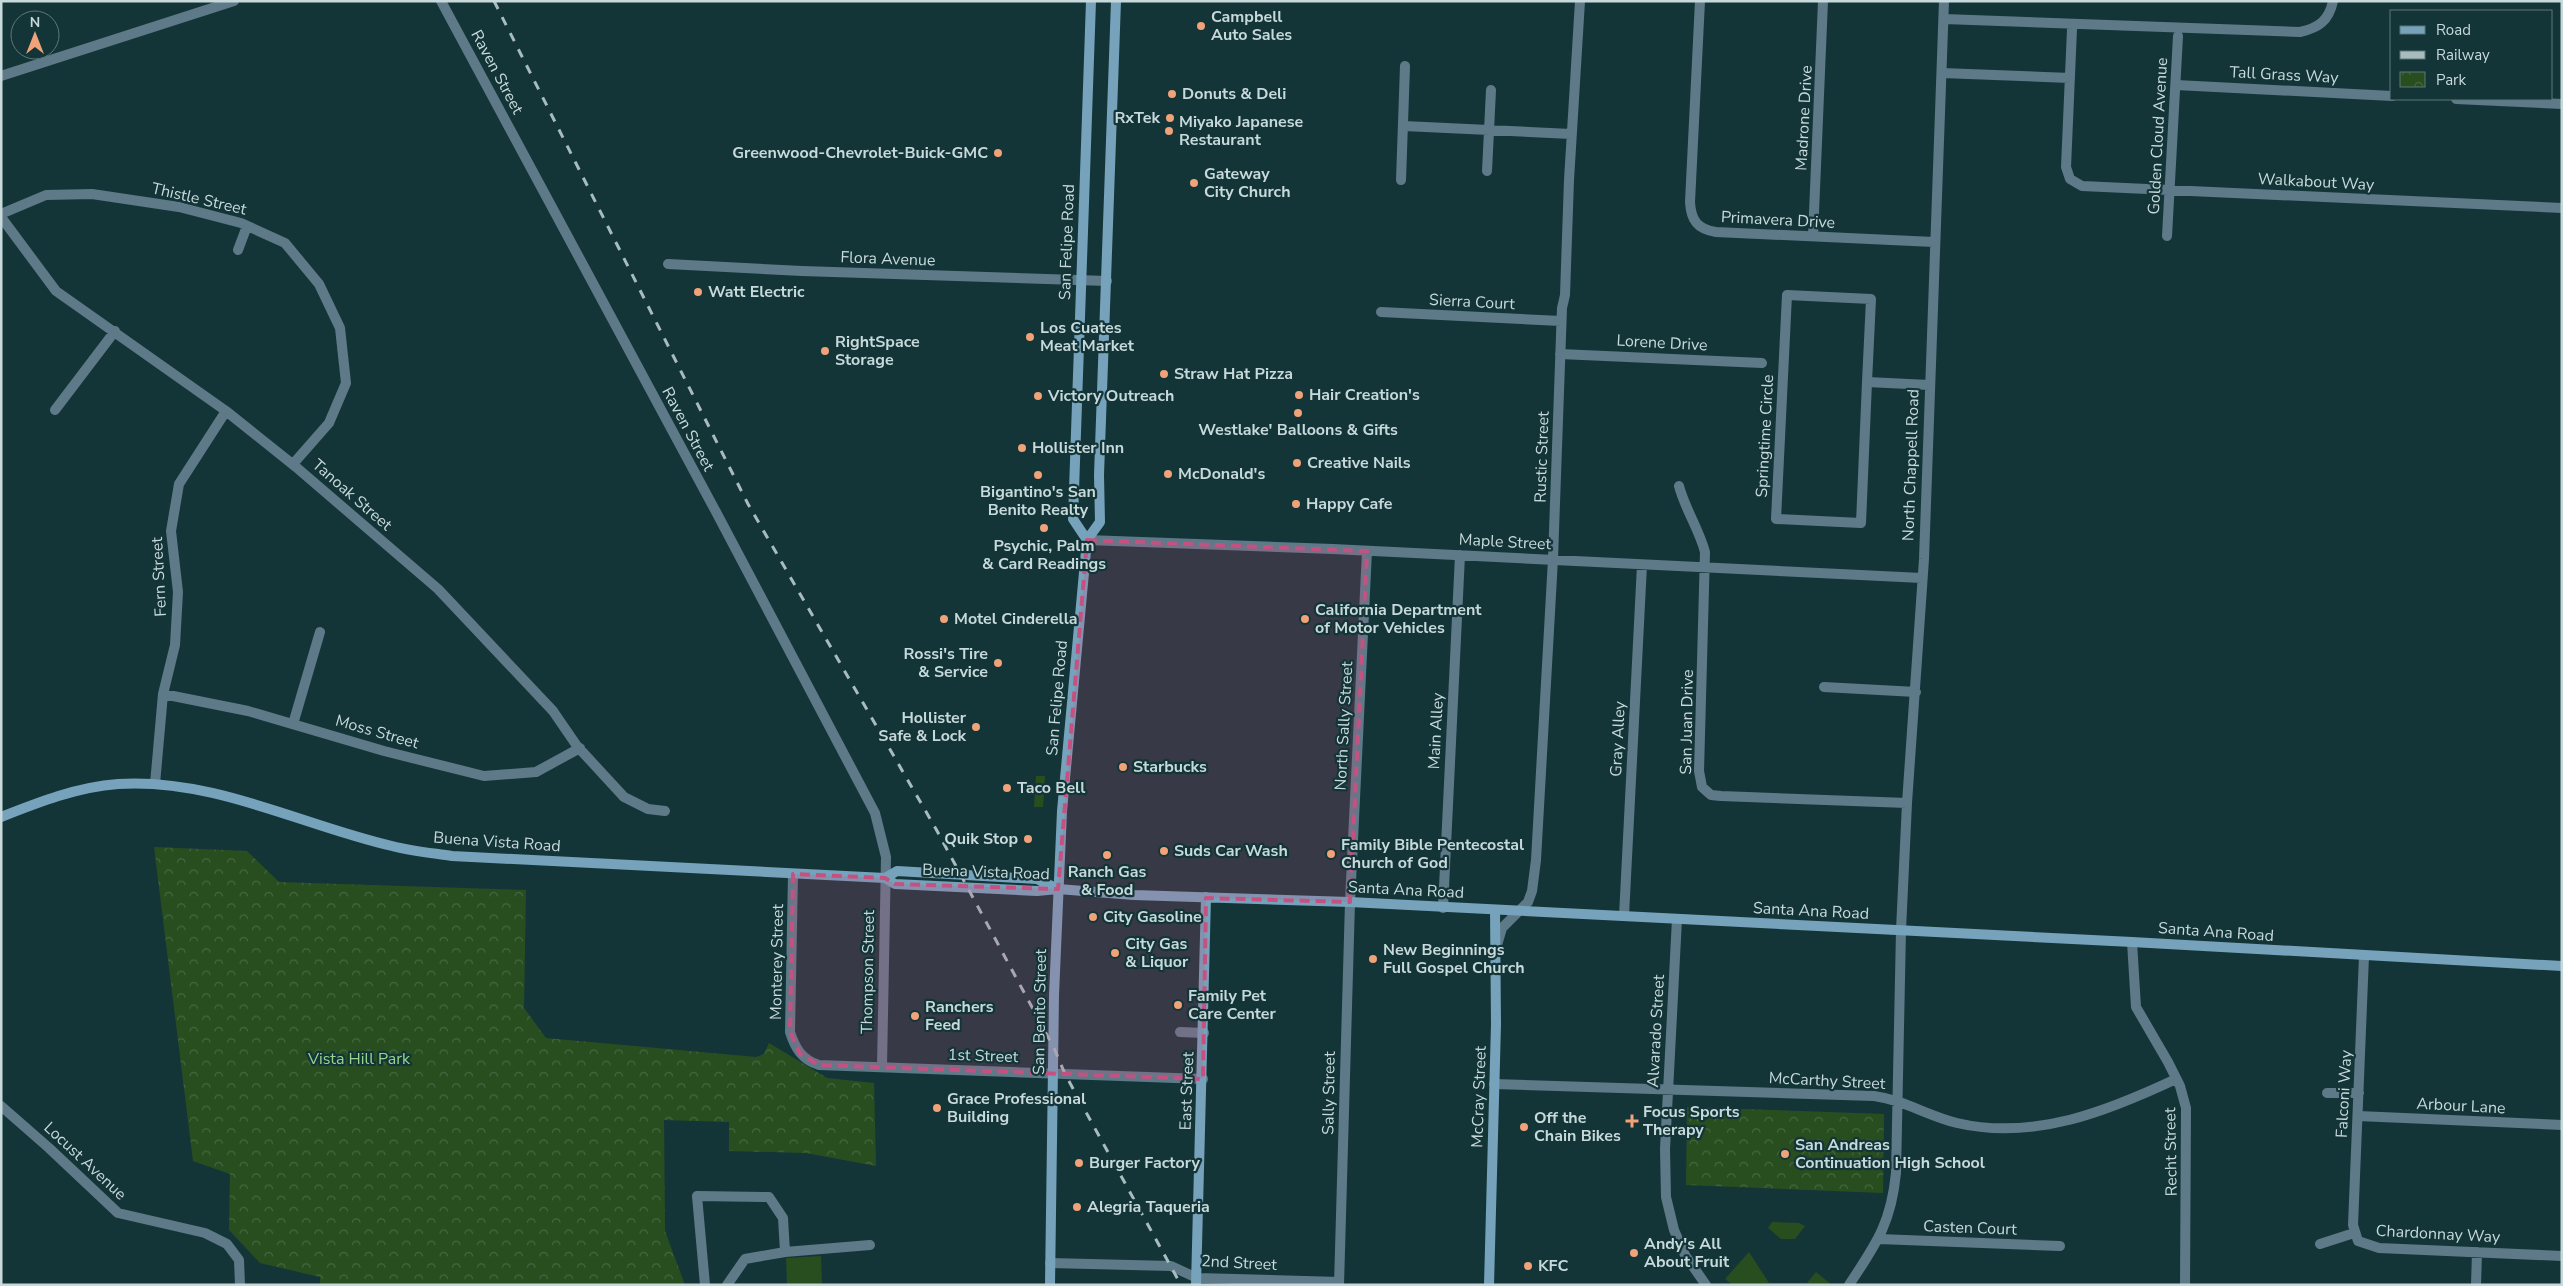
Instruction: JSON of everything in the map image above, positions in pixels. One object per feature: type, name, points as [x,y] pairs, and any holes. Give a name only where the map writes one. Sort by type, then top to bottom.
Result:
[{"type":"street","points":[[1,76],[234,1]]},
{"type":"street","name":"Raven Street","points":[[441,1],[875,813],[886,857],[884,878]]},
{"type":"street","name":"San Felipe Road","points":[[1087,540],[1073,519],[1091,1]]},
{"type":"street","name":"San Felipe Road","points":[[1058,889],[1062,811],[1087,540],[1100,522],[1099,476],[1116,1]]},
{"type":"street","name":"Rustic Street","points":[[1521,911],[1532,891],[1536,860],[1553,560],[1561,321],[1565,295],[1580,1]]},
{"type":"street","name":"Primavera Drive","points":[[1700,1],[1690,202],[1692,217],[1696,224],[1708,231],[1934,242]]},
{"type":"street","name":"Madrone Drive","points":[[1813,236],[1823,1]]},
{"type":"street","name":"North Chappell Road","points":[[1849,1285],[1879,1239],[1894,1197],[1907,803],[1916,692],[1922,578],[1944,1]]},
{"type":"street","points":[[1944,19],[2300,32],[2321,25],[2331,11],[2333,1]]},
{"type":"street","points":[[1942,73],[2070,78],[2072,29]]},
{"type":"street","name":"Golden Cloud Avenue","points":[[2167,236],[2178,36]]},
{"type":"street","points":[[1401,180],[1404,126],[1404,66]]},
{"type":"street","name":"Walkabout Way","points":[[2070,78],[2066,167],[2070,179],[2082,186],[2562,208]]},
{"type":"street","name":"Tall Grass Way","points":[[2176,85],[2390,96]]},
{"type":"street","points":[[1486,171],[1491,90]]},
{"type":"street","points":[[2477,100],[2562,104]]},
{"type":"street","points":[[1404,126],[1572,134]]},
{"type":"street","name":"Thistle Street","points":[[1,215],[46,195],[92,194],[180,207],[247,226],[284,243],[319,284],[340,328],[346,383],[329,423],[293,464]]},
{"type":"street","name":"Tanoak Street","points":[[1,215],[56,291],[226,411],[293,464],[438,589],[553,711],[580,748],[624,797],[648,809],[666,811]]},
{"type":"street","points":[[238,250],[247,226]]},
{"type":"street","name":"Flora Avenue","points":[[668,264],[802,271],[1107,281]]},
{"type":"street","name":"Springtime Circle","points":[[1787,295],[1871,299],[1867,382],[1861,523],[1776,519],[1787,295]]},
{"type":"street","name":"Sierra Court","points":[[1381,312],[1561,321]]},
{"type":"street","points":[[55,410],[115,331]]},
{"type":"street","name":"Lorene Drive","points":[[1560,354],[1762,364]]},
{"type":"street","points":[[1867,382],[1929,385]]},
{"type":"street","name":"Fern Street","points":[[155,784],[163,694],[175,645],[178,592],[171,532],[179,484],[226,411]]},
{"type":"street","points":[[1679,486],[1684,505],[1702,539],[1706,568]]},
{"type":"street","name":"Maple Street","points":[[1087,540],[1460,555],[1922,578]]},
{"type":"street","name":"North Sally Street","points":[[1350,902],[1367,551]]},
{"type":"street","name":"Main Alley","points":[[1443,908],[1460,555]]},
{"type":"street","name":"Gray Alley","points":[[1624,916],[1642,565]]},
{"type":"street","name":"San Juan Drive","points":[[1706,568],[1699,771],[1702,788],[1705,792],[1721,796],[1907,803]]},
{"type":"street","points":[[293,724],[320,632]]},
{"type":"street","points":[[1824,687],[1916,692]]},
{"type":"street","name":"Moss Street","points":[[163,694],[248,710],[484,776],[536,772],[580,748]]},
{"type":"street","name":"Buena Vista Road","points":[[1,817],[64,794],[90,788],[118,784],[155,784],[209,792],[392,846],[452,856],[884,878],[895,884],[1037,891],[1058,889]]},
{"type":"street","name":"Monterey Street","points":[[793,874],[790,1032],[797,1049]]},
{"type":"street","name":"Thompson Street","points":[[882,1066],[884,878]]},
{"type":"street","name":"Santa Ana Road","points":[[1058,889],[1134,896],[1350,902],[2562,966]]},
{"type":"street","name":"San Benito Street","points":[[1050,1285],[1058,889]]},
{"type":"street","name":"East Street","points":[[1196,1281],[1203,1079],[1206,898]]},
{"type":"street","name":"Sally Street","points":[[1339,1283],[1350,902]]},
{"type":"street","name":"McCray Street","points":[[1489,1285],[1494,1084],[1495,910]]},
{"type":"street","points":[[1495,951],[1502,928],[1521,911]]},
{"type":"street","name":"Alvarado Street","points":[[1677,919],[1665,1172],[1669,1216],[1685,1255],[1706,1285]]},
{"type":"street","name":"Recht Street","points":[[2132,942],[2136,1007],[2184,1097],[2187,1122],[2185,1285]]},
{"type":"street","name":"Falconi Way","points":[[2354,1233],[2364,956]]},
{"type":"street","points":[[1180,1032],[1204,1033]]},
{"type":"street","name":"1st Street","points":[[797,1049],[811,1063],[819,1065],[1203,1079]]},
{"type":"street","name":"McCarthy Street","points":[[1494,1084],[1874,1096],[1898,1100],[1957,1123],[1995,1127],[2062,1123],[2091,1115],[2176,1079]]},
{"type":"street","points":[[2327,1094],[2359,1093]]},
{"type":"street","name":"Locust Avenue","points":[[1,1106],[118,1213],[206,1233],[227,1244],[239,1260],[240,1285]]},
{"type":"street","name":"Arbour Lane","points":[[2358,1116],[2562,1124]]},
{"type":"street","points":[[705,1285],[697,1196],[769,1197],[783,1218],[785,1252]]},
{"type":"street","name":"Chardonnay Way","points":[[2320,1244],[2354,1233],[2361,1243],[2379,1248],[2562,1256]]},
{"type":"street","name":"Casten Court","points":[[1879,1239],[2060,1246]]},
{"type":"street","points":[[727,1285],[745,1259],[785,1252],[870,1245]]},
{"type":"street","points":[[2476,1285],[2478,1252]]},
{"type":"street","name":"2nd Street","points":[[1050,1263],[1170,1266],[1196,1281],[1339,1283]]},
{"type":"highlighted area","points":[[1087,540],[1367,551],[1350,902],[1206,898],[1203,1079],[819,1065],[800,1054],[790,1032],[793,874],[885,878],[895,884],[1058,889]]},
{"type":"green space","points":[[1036,776],[1045,776],[1043,807],[1034,807]]},
{"type":"green space","name":"Vista Hill Park","points":[[154,847],[247,851],[279,882],[526,890],[524,1008],[546,1038],[756,1057],[764,1054],[769,1043],[827,1078],[874,1083],[876,1166],[806,1153],[729,1151],[729,1122],[664,1120],[665,1231],[685,1285],[320,1285],[320,1277],[260,1263],[229,1230],[230,1174],[193,1161]]},
{"type":"green space","points":[[1687,1107],[1884,1114],[1883,1193],[1686,1185]]},
{"type":"green space","points":[[1772,1222],[1799,1223],[1805,1226],[1795,1239],[1781,1239],[1768,1228]]},
{"type":"green space","points":[[1749,1252],[1769,1283],[1807,1283],[1816,1272],[1832,1285],[1733,1285],[1725,1279]]},
{"type":"green space","points":[[821,1256],[822,1285],[787,1285],[786,1258]]},
{"type":"railway","points":[[494,1],[748,504],[936,829],[1054,1048],[1065,1074],[1181,1285]]},
{"type":"place","name":"Campbell Auto Sales","points":[[1201,26]]},
{"type":"place","name":"Donuts & Deli","points":[[1172,94]]},
{"type":"place","name":"RxTek","points":[[1170,118]]},
{"type":"place","name":"Miyako Japanese Restaurant","points":[[1169,131]]},
{"type":"place","name":"Greenwood-Chevrolet-Buick-GMC","points":[[998,153]]},
{"type":"place","name":"Gateway City Church","points":[[1194,183]]},
{"type":"place","name":"Watt Electric","points":[[698,292]]},
{"type":"place","name":"Los Cuates Meat Market","points":[[1030,337]]},
{"type":"place","name":"RightSpace Storage","points":[[825,351]]},
{"type":"place","name":"Straw Hat Pizza","points":[[1164,374]]},
{"type":"place","name":"Hair Creation's","points":[[1299,395]]},
{"type":"place","name":"Victory Outreach","points":[[1038,396]]},
{"type":"place","name":"Westlake' Balloons & Gifts","points":[[1298,413]]},
{"type":"place","name":"Hollister Inn","points":[[1022,448]]},
{"type":"place","name":"Creative Nails","points":[[1297,463]]},
{"type":"place","name":"McDonald's","points":[[1168,474]]},
{"type":"place","name":"Bigantino's San Benito Realty","points":[[1038,475]]},
{"type":"place","name":"Happy Cafe","points":[[1296,504]]},
{"type":"place","name":"Psychic, Palm & Card Readings","points":[[1044,528]]},
{"type":"place","name":"Motel Cinderella","points":[[944,619]]},
{"type":"place","name":"California Department of Motor Vehicles","points":[[1305,619]]},
{"type":"place","name":"Rossi's Tire & Service","points":[[998,663]]},
{"type":"place","name":"Hollister Safe & Lock","points":[[976,727]]},
{"type":"place","name":"Starbucks","points":[[1123,767]]},
{"type":"place","name":"Taco Bell","points":[[1007,788]]},
{"type":"place","name":"Quik Stop","points":[[1028,839]]},
{"type":"place","name":"Suds Car Wash","points":[[1164,851]]},
{"type":"place","name":"Family Bible Pentecostal Church of God","points":[[1331,854]]},
{"type":"place","name":"Ranch Gas & Food","points":[[1107,855]]},
{"type":"place","name":"City Gasoline","points":[[1093,917]]},
{"type":"place","name":"City Gas & Liquor","points":[[1115,953]]},
{"type":"place","name":"New Beginnings Full Gospel Church","points":[[1373,959]]},
{"type":"place","name":"Family Pet Care Center","points":[[1178,1005]]},
{"type":"place","name":"Ranchers Feed","points":[[915,1016]]},
{"type":"place","name":"Grace Professional Building","points":[[937,1108]]},
{"type":"place","name":"Focus Sports Therapy","points":[[1632,1121]]},
{"type":"place","name":"Off the Chain Bikes","points":[[1524,1127]]},
{"type":"place","name":"San Andreas Continuation High School","points":[[1785,1154]]},
{"type":"place","name":"Burger Factory","points":[[1079,1163]]},
{"type":"place","name":"Alegria Taqueria","points":[[1077,1207]]},
{"type":"place","name":"Andy's All About Fruit","points":[[1634,1253]]},
{"type":"place","name":"KFC","points":[[1528,1266]]}]
